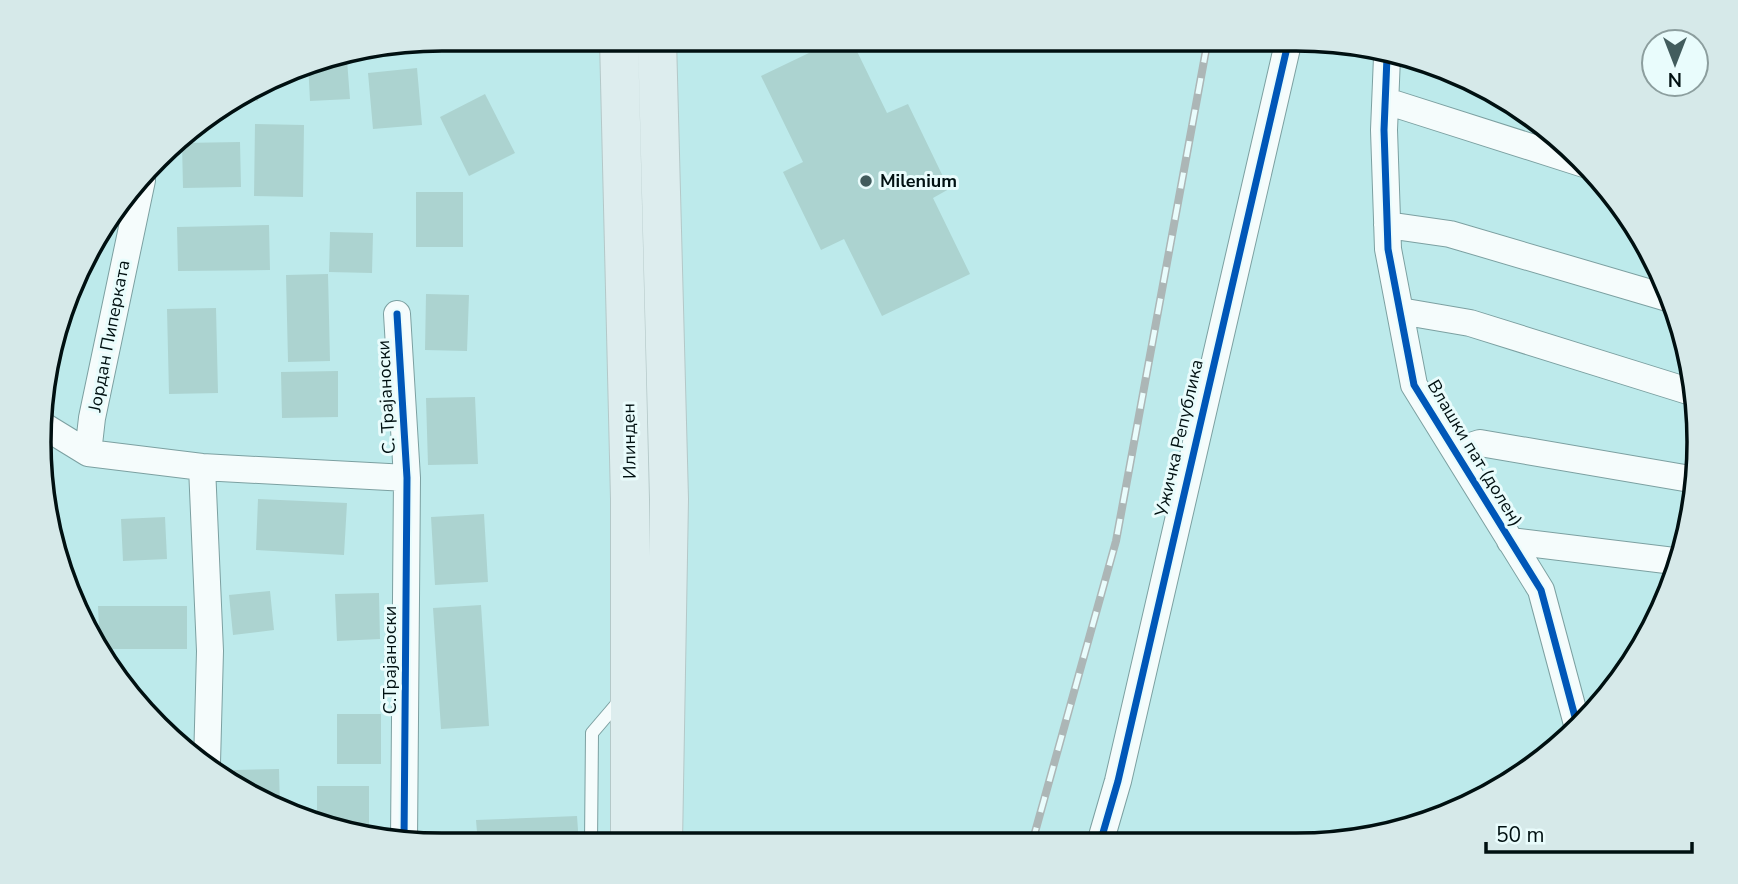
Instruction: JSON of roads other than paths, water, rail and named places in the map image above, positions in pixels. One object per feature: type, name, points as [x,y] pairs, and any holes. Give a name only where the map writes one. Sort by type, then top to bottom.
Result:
[{"type":"main road","name":"Илинден","points":[[619,51],[632,686],[630,833]]},
{"type":"main road","points":[[657,51],[669,499],[663,833]]},
{"type":"street","name":"Ужичка Република","points":[[1103,833],[1118,781],[1233,272],[1286,51]]},
{"type":"street","name":"Влашки пат (долен)","points":[[1387,62],[1388,249],[1414,385],[1541,590],[1575,717]]},
{"type":"street","points":[[1385,101],[1565,158]]},
{"type":"street","name":"Јордан Пиперката","points":[[88,453],[139,195]]},
{"type":"street","points":[[1387,225],[1450,234],[1658,295]]},
{"type":"street","points":[[1400,311],[1470,323],[1684,390]]},
{"type":"street","name":"С. Трајаноски","points":[[397,314],[407,478]]},
{"type":"street","points":[[51,431],[88,453],[202,467],[407,478]]},
{"type":"street","points":[[1455,451],[1480,443],[1685,478]]},
{"type":"street","points":[[202,467],[210,651],[207,754]]},
{"type":"street","name":"С.Трајаноски","points":[[404,831],[407,478]]},
{"type":"street","points":[[1510,541],[1668,560]]},
{"type":"lane","points":[[591,833],[592,733],[632,686]]},
{"type":"railway","points":[[1035,833],[1116,541],[1206,51]]},
{"type":"place","name":"Milenium","points":[[866,181]]}]
